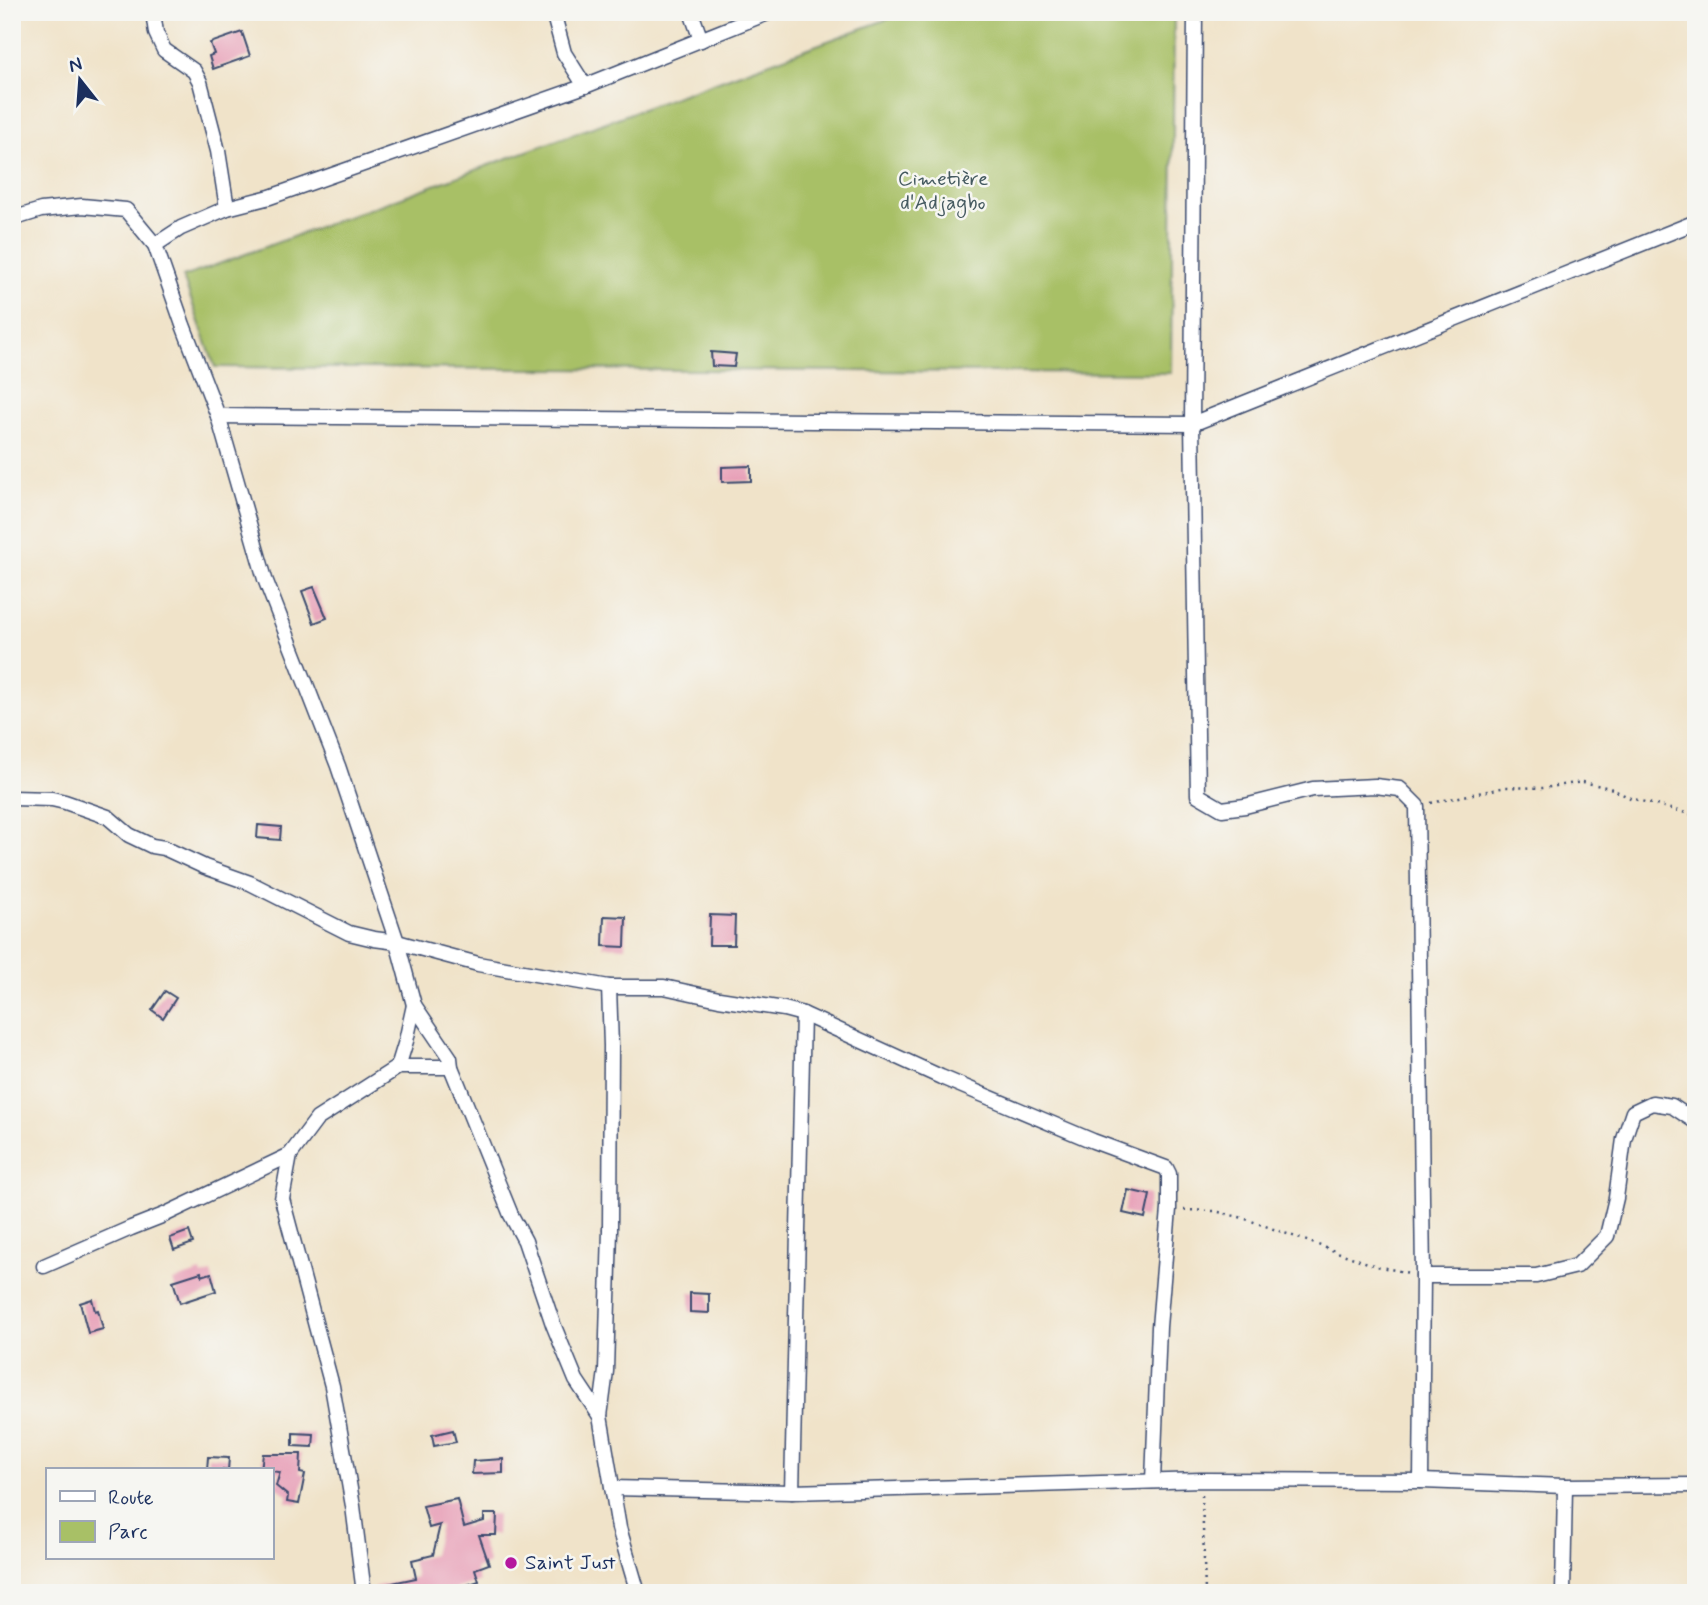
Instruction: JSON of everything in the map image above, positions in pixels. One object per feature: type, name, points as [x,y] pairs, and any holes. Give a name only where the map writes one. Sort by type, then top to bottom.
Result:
[{"type":"street","points":[[153,12],[156,33],[164,50],[194,71],[200,82],[218,151],[227,208]]},
{"type":"street","points":[[554,12],[564,53],[585,86]]},
{"type":"street","points":[[691,12],[701,40]]},
{"type":"street","points":[[155,246],[181,228],[227,208],[270,197],[585,86],[769,12]]},
{"type":"street","points":[[1195,12],[1192,424],[1198,795],[1222,809],[1313,789],[1375,786],[1400,789],[1417,806],[1423,1276],[1421,1481]]},
{"type":"street","points":[[12,219],[41,210],[82,206],[127,210],[155,246],[218,416],[265,579],[338,766],[397,942],[414,1005],[450,1058],[451,1067],[511,1215],[525,1241],[553,1324],[576,1380],[600,1416]]},
{"type":"street","points":[[218,416],[1192,424],[1696,222]]},
{"type":"street","points":[[12,798],[52,799],[108,817],[129,835],[250,883],[349,933],[397,942],[478,964],[609,987],[664,987],[803,1014],[942,1077],[1166,1168],[1169,1174],[1169,1209],[1159,1327],[1153,1481]]},
{"type":"street","points":[[609,987],[610,1230],[606,1371],[600,1416],[620,1528],[638,1593]]},
{"type":"street","points":[[398,1067],[414,1005]]},
{"type":"street","points":[[792,1492],[803,1014]]},
{"type":"street","points":[[364,1593],[353,1506],[332,1386],[282,1199],[290,1155],[317,1119],[398,1067],[451,1067]]},
{"type":"street","points":[[1423,1276],[1536,1276],[1577,1266],[1607,1236],[1616,1198],[1624,1139],[1633,1112],[1652,1103],[1672,1106],[1696,1122]]},
{"type":"street","points":[[44,1266],[164,1215],[290,1155]]},
{"type":"street","points":[[612,1488],[792,1492],[1201,1480],[1421,1481],[1565,1486],[1696,1485]]},
{"type":"street","points":[[1563,1593],[1565,1486]]},
{"type":"path","points":[[1417,806],[1506,787],[1543,788],[1583,782],[1609,788],[1630,798],[1696,814]]},
{"type":"path","points":[[1169,1209],[1214,1211],[1243,1218],[1376,1266],[1423,1276]]},
{"type":"path","points":[[1201,1480],[1205,1593]]},
{"type":"green space","name":"Cimetière d'Adjagbo","points":[[907,12],[1174,12],[1171,373],[215,367],[183,277]]},
{"type":"building","points":[[242,32],[250,56],[213,69],[209,56],[214,54],[210,43]]},
{"type":"building","points":[[711,352],[736,354],[734,367],[712,366]]},
{"type":"building","points":[[751,466],[751,481],[722,482],[722,467]]},
{"type":"building","points":[[314,587],[327,618],[314,623],[302,591]]},
{"type":"building","points":[[258,825],[281,827],[280,840],[257,838]]},
{"type":"building","points":[[710,915],[735,916],[734,945],[709,945]]},
{"type":"building","points":[[604,916],[626,917],[625,947],[603,946]]},
{"type":"building","points":[[165,991],[176,998],[163,1018],[152,1010]]},
{"type":"building","points":[[1128,1190],[1150,1195],[1145,1218],[1123,1213]]},
{"type":"building","points":[[189,1231],[193,1243],[174,1250],[170,1238]]},
{"type":"building","points":[[201,1272],[202,1276],[211,1273],[216,1291],[180,1303],[173,1281]]},
{"type":"building","points":[[690,1293],[709,1294],[709,1313],[690,1312]]},
{"type":"building","points":[[92,1299],[103,1329],[88,1333],[80,1303]]},
{"type":"building","points":[[453,1430],[456,1442],[434,1446],[432,1435]]},
{"type":"building","points":[[293,1433],[314,1434],[313,1447],[293,1446]]},
{"type":"building","points":[[263,1454],[301,1454],[300,1473],[305,1474],[299,1504],[287,1502],[288,1496],[276,1486],[280,1472],[273,1471],[273,1468],[261,1468]]},
{"type":"building","points":[[208,1457],[229,1458],[228,1468],[207,1468]]},
{"type":"building","points":[[503,1459],[503,1473],[472,1474],[473,1461]]},
{"type":"building","points":[[457,1499],[464,1527],[484,1521],[484,1514],[497,1514],[496,1535],[479,1535],[489,1564],[475,1569],[479,1581],[443,1593],[374,1593],[373,1587],[416,1578],[412,1560],[433,1555],[440,1525],[429,1528],[423,1506]]},
{"type":"place","name":"Saint Just","points":[[511,1563]]}]
